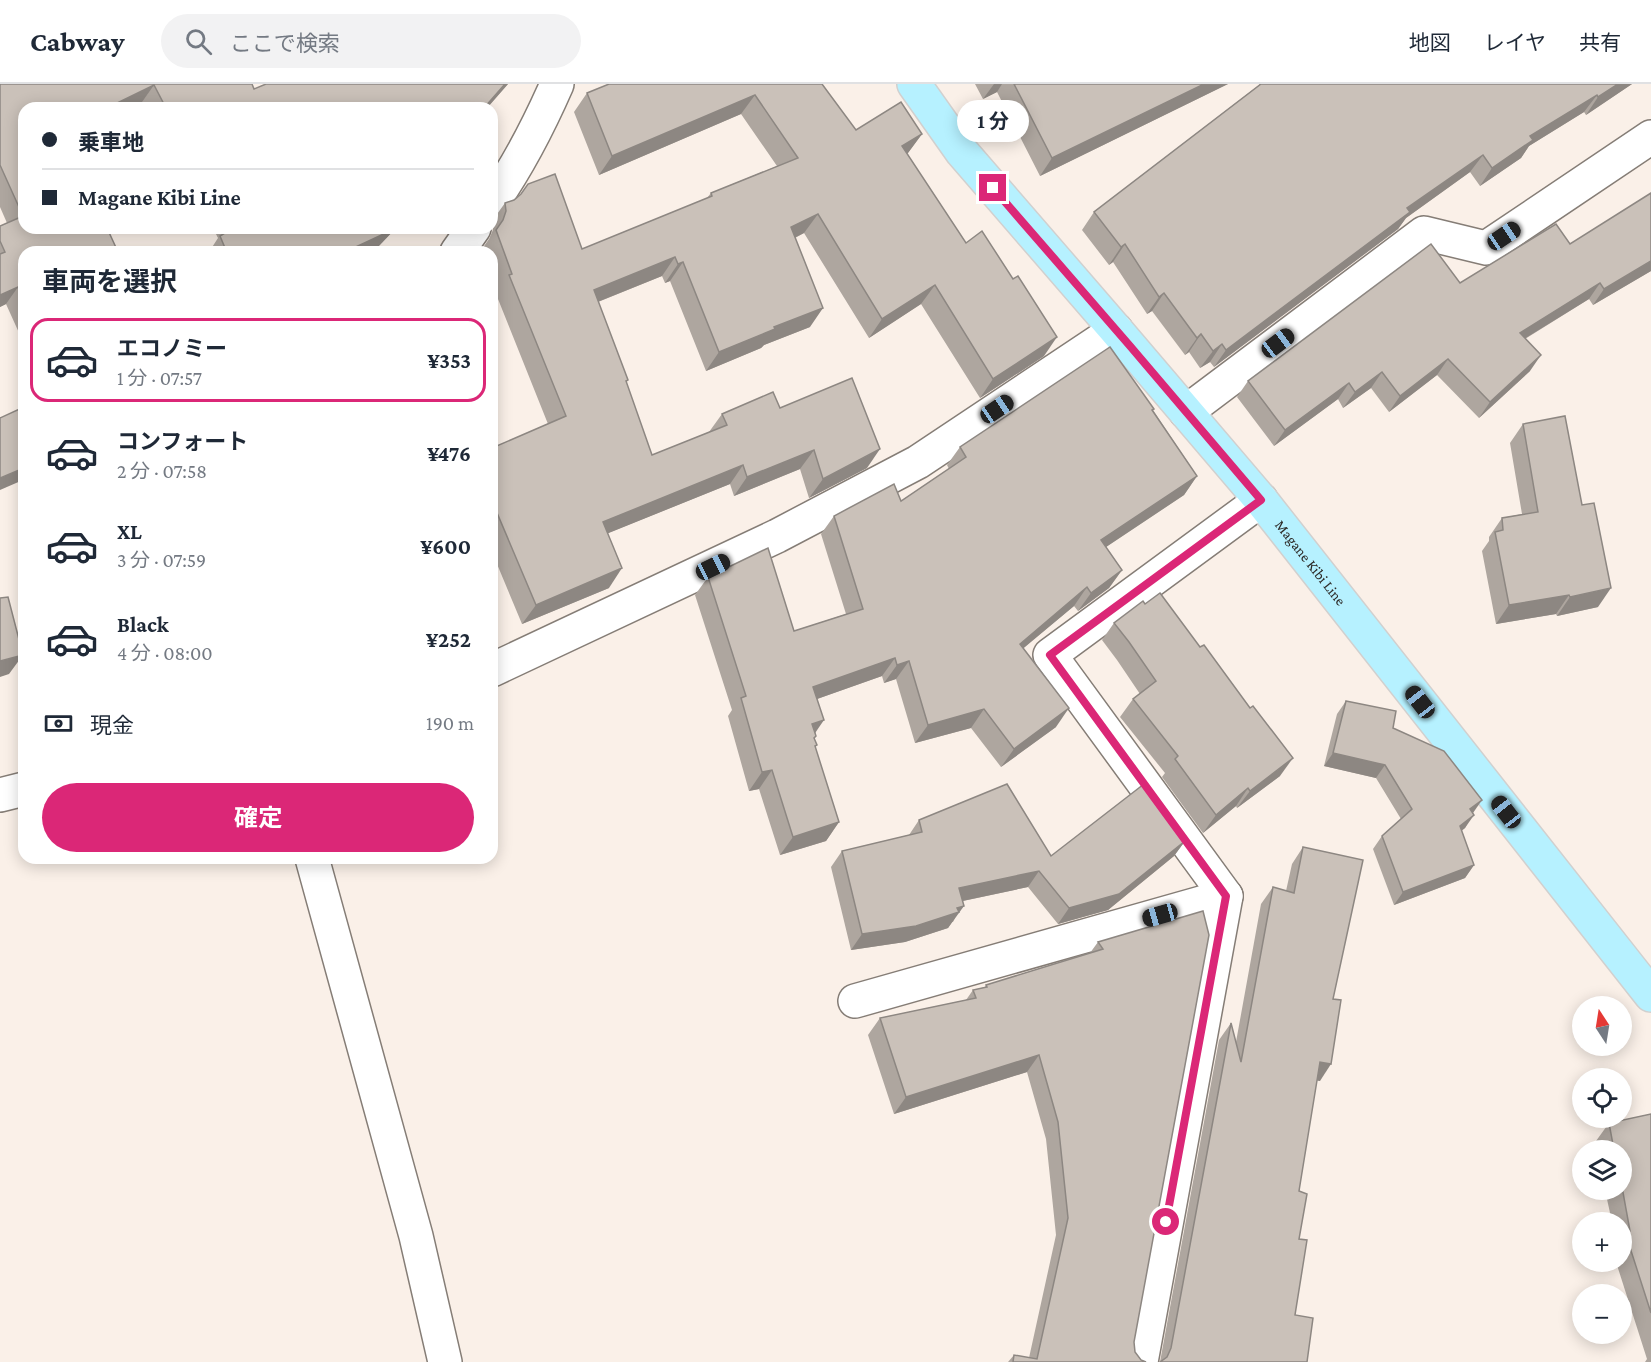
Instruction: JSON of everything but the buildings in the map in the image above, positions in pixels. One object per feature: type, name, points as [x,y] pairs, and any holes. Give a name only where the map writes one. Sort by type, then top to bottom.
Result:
[{"type":"main road","name":"Magane Kibi Line","points":[[914,84],[962,152],[1261,500],[1651,995]]},
{"type":"street","points":[[498,193],[543,115],[557,84]]},
{"type":"street","points":[[1186,412],[1424,233],[1486,248],[1651,137]]},
{"type":"street","points":[[498,667],[777,536],[918,462],[1116,330]]},
{"type":"street","points":[[1141,1362],[1226,896],[1050,655],[1261,500]]},
{"type":"street","points":[[0,795],[18,790]]},
{"type":"street","points":[[314,864],[416,1236],[445,1362]]},
{"type":"street","points":[[855,1001],[1226,896]]},
{"type":"route","points":[[993,188],[1261,500],[1050,655],[1226,896],[1166,1222]]}]
